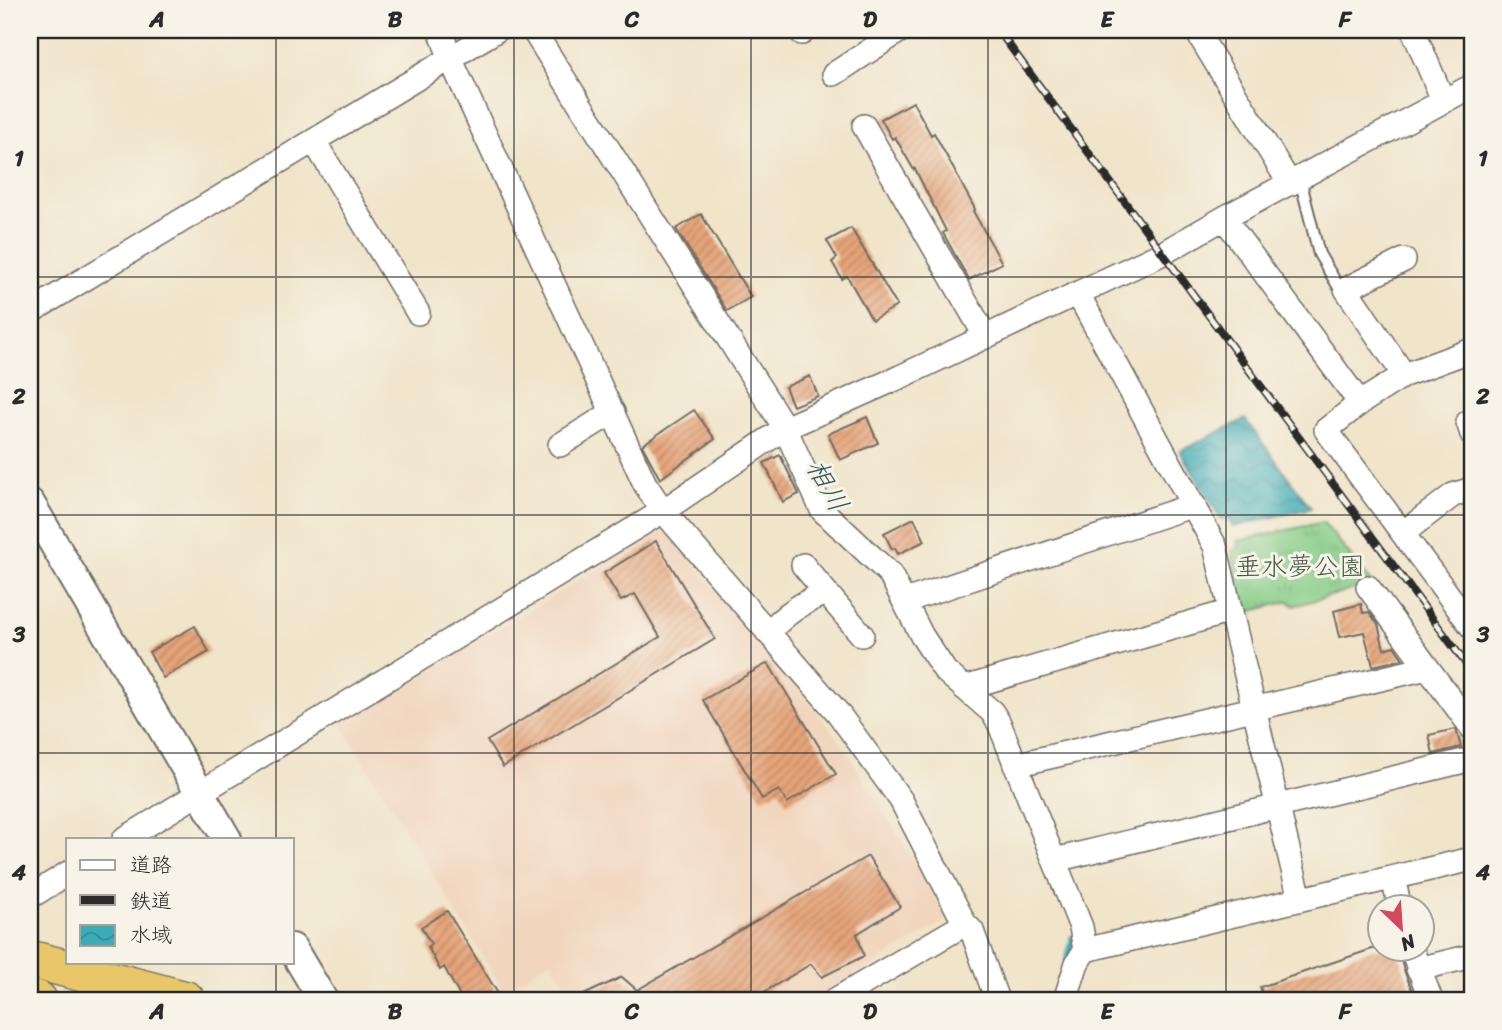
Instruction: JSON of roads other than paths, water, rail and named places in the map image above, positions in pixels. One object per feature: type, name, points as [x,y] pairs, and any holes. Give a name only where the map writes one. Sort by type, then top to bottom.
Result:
[{"type":"highway","points":[[30,959],[186,1000]]},
{"type":"highway","points":[[30,998],[38,1000]]},
{"type":"street","points":[[440,30],[451,60],[645,484],[663,511],[838,713],[901,800],[965,924],[972,931],[997,1000]]},
{"type":"street","points":[[30,312],[497,30]]},
{"type":"street","points":[[533,30],[778,432],[822,510],[890,574],[922,636],[945,671],[992,712],[999,723],[1082,927],[1085,950],[1077,963],[1065,1000]]},
{"type":"street","points":[[834,74],[901,30]]},
{"type":"street","points":[[1196,30],[1295,182]]},
{"type":"street","points":[[1413,30],[1443,100]]},
{"type":"street","points":[[126,838],[663,511],[778,432],[896,370],[986,337],[1163,253],[1472,86]]},
{"type":"street","points":[[864,126],[986,337]]},
{"type":"street","points":[[314,141],[418,313]]},
{"type":"street","points":[[1224,218],[1360,403]]},
{"type":"street","points":[[1404,260],[1346,289],[1404,375]]},
{"type":"street","points":[[1079,294],[1215,546],[1300,899]]},
{"type":"street","points":[[1472,349],[1404,375],[1360,403],[1326,430],[1472,627]]},
{"type":"street","points":[[560,445],[613,412]]},
{"type":"street","points":[[1472,421],[1468,422],[1472,434]]},
{"type":"street","points":[[1403,533],[1452,495],[1472,489]]},
{"type":"street","points":[[30,503],[226,838]]},
{"type":"street","points":[[905,601],[1194,505]]},
{"type":"street","points":[[803,565],[862,635]]},
{"type":"street","points":[[1368,587],[1472,728]]},
{"type":"street","points":[[768,633],[785,614],[826,593]]},
{"type":"street","points":[[964,688],[1231,611]]},
{"type":"street","points":[[1016,765],[1427,668]]},
{"type":"street","points":[[1055,860],[1472,759]]},
{"type":"street","points":[[1085,950],[1472,859]]},
{"type":"street","points":[[30,897],[66,874]]},
{"type":"street","points":[[1393,878],[1397,894]]},
{"type":"street","points":[[835,1000],[965,924]]},
{"type":"street","points":[[294,951],[323,1000]]},
{"type":"street","points":[[1436,958],[1472,956]]},
{"type":"street","points":[[1417,964],[1431,1000]]},
{"type":"lane","points":[[1295,182],[1319,254],[1338,286],[1346,289]]},
{"type":"water","points":[[1245,419],[1311,508],[1233,527],[1228,517],[1221,519],[1180,451]]},
{"type":"waterway","name":"相川","points":[[1067,961],[1072,938]]},
{"type":"railway","points":[[998,30],[1472,672]]},
{"type":"park label","name":"垂水夢公園","points":[[1300,566]]}]
